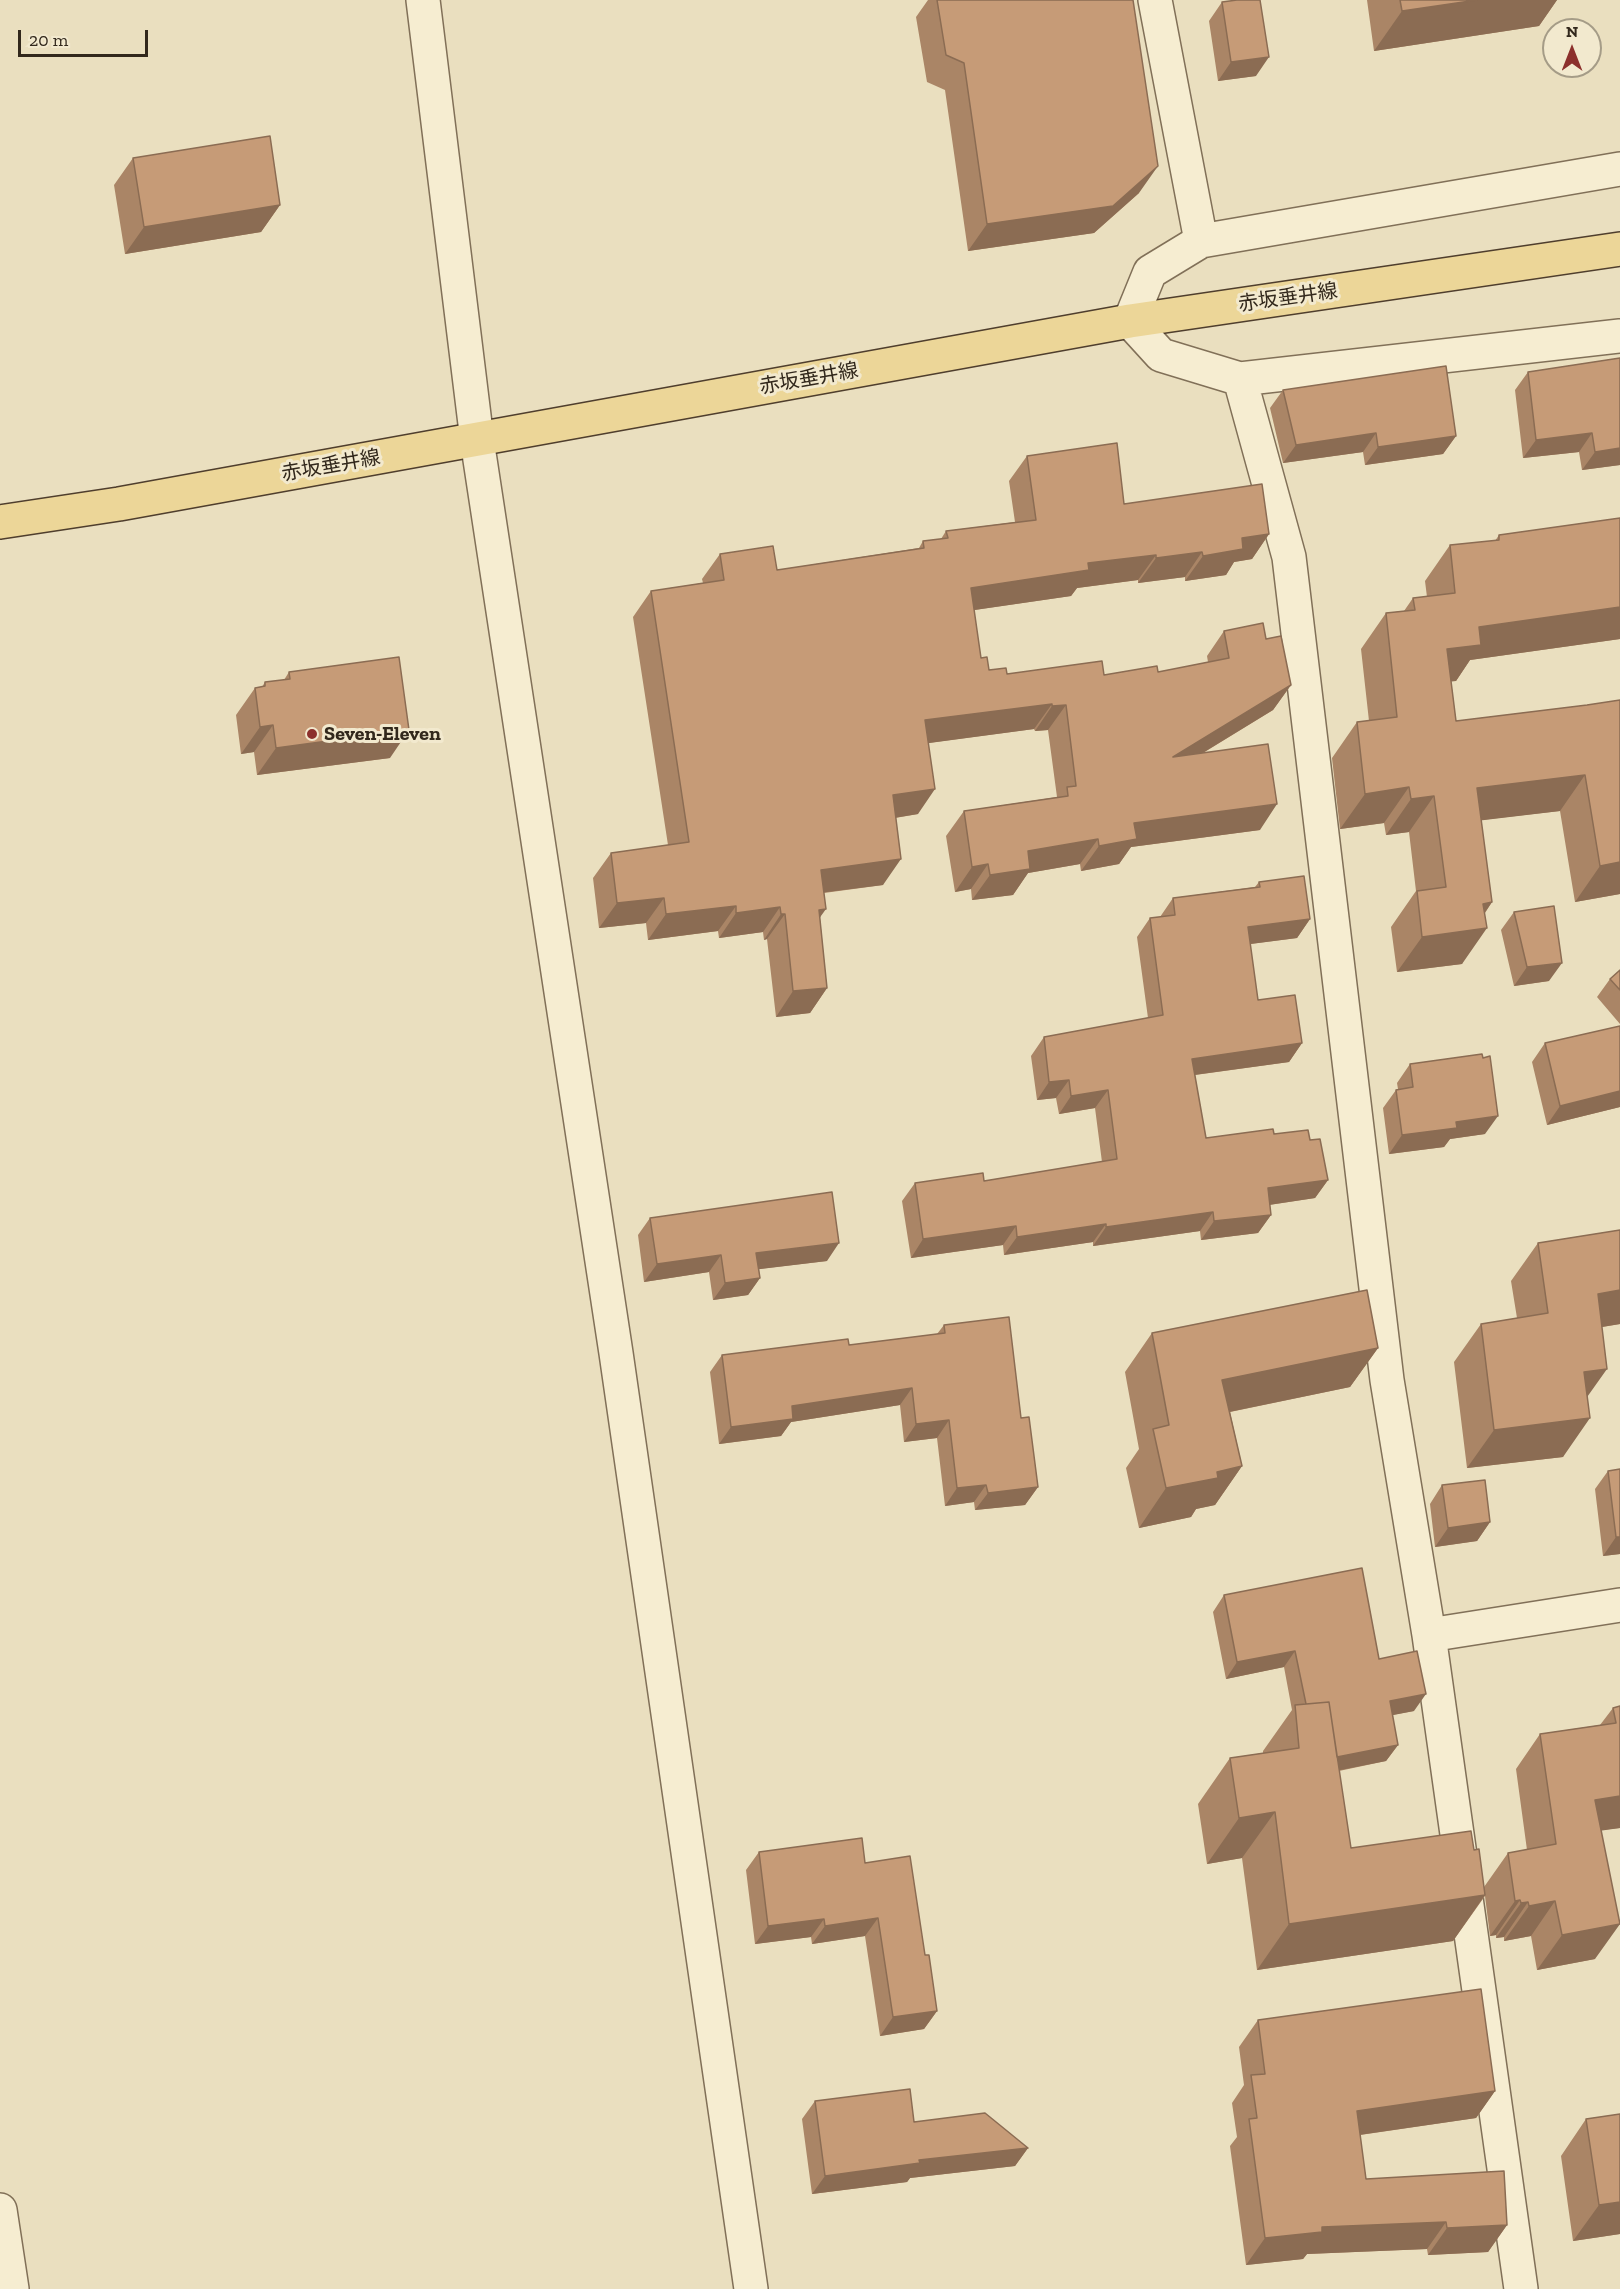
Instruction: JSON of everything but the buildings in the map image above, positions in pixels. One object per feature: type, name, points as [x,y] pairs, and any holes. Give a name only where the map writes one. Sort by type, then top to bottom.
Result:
[{"type":"main road","name":"赤坂垂井線","points":[[0,522],[119,504],[1130,321],[1620,249]]},
{"type":"street","points":[[423,0],[477,440],[616,1353],[751,2289]]},
{"type":"street","points":[[1155,0],[1201,241]]},
{"type":"street","points":[[1620,169],[1201,241],[1150,272],[1130,321],[1161,355],[1240,379],[1620,336]]},
{"type":"street","points":[[1240,379],[1289,557],[1387,1380],[1429,1635],[1521,2289]]},
{"type":"street","points":[[1429,1635],[1620,1605]]},
{"type":"street","points":[[0,2210],[12,2289]]},
{"type":"place","name":"Seven-Eleven","points":[[312,734]]}]
